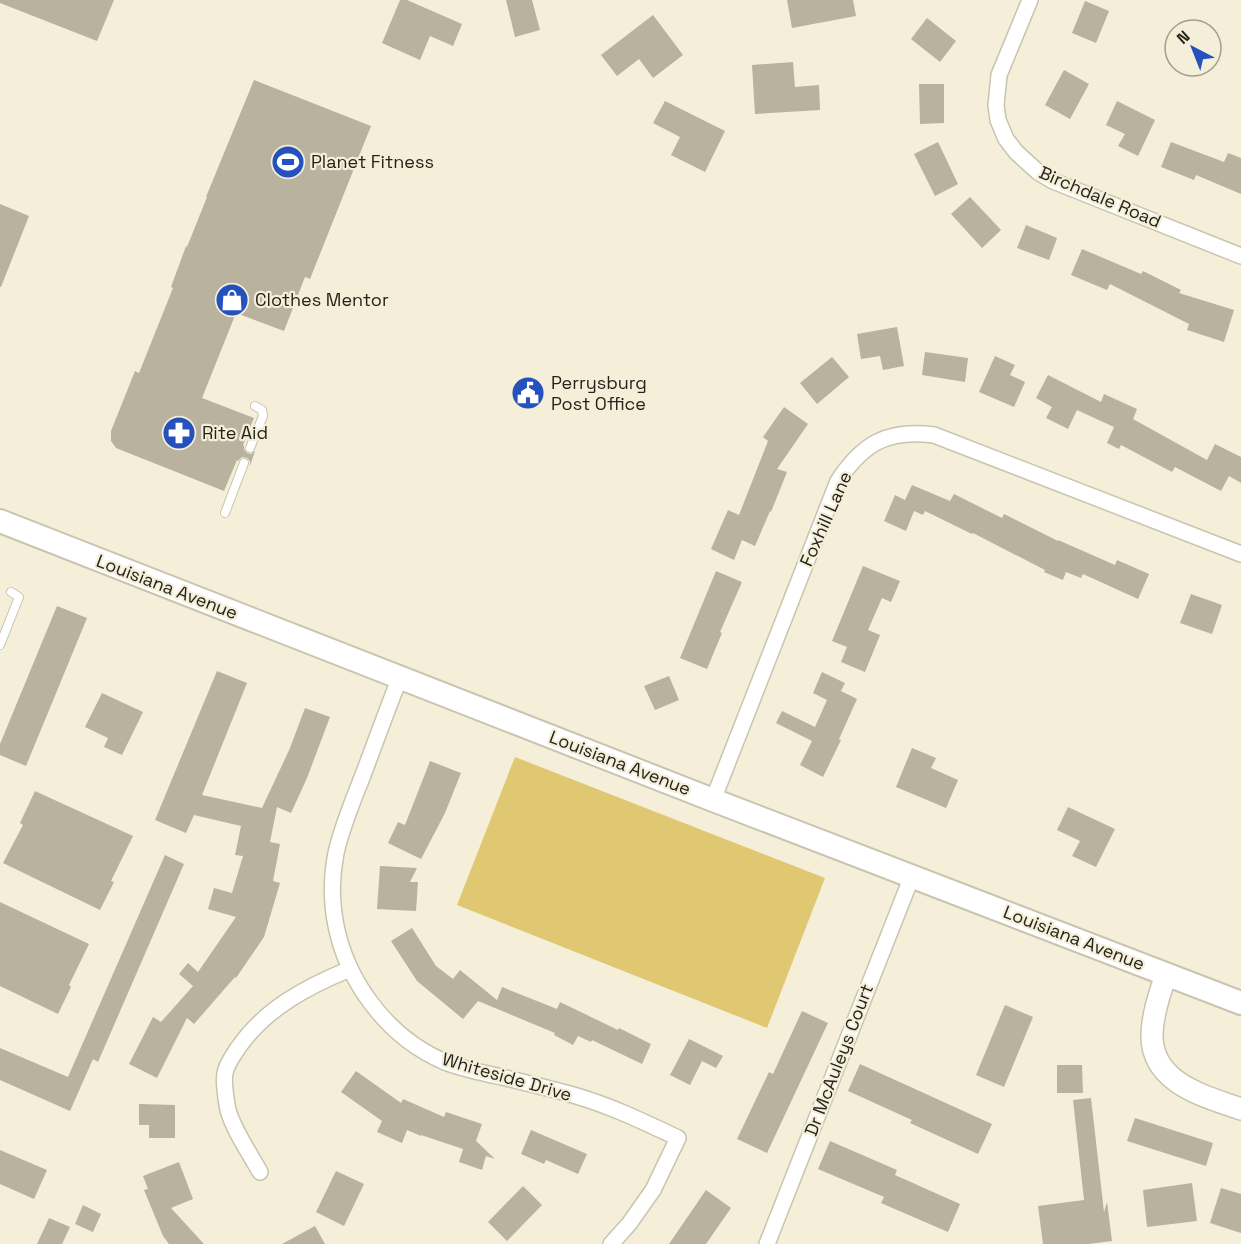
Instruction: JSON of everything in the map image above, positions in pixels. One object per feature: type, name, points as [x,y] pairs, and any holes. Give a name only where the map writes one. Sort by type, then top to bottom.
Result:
[{"type":"main road","name":"Louisiana Avenue","points":[[0,521],[713,800],[1241,1003]]},
{"type":"street","name":"Birchdale Road","points":[[1024,1],[999,75],[996,105],[998,120],[1006,139],[1016,152],[1038,172],[1053,181],[1241,256]]},
{"type":"street","name":"Foxhill Lane","points":[[713,800],[838,482],[849,464],[876,442],[905,434],[934,435],[1241,555]]},
{"type":"street","name":"Whiteside Drive","points":[[400,677],[343,826],[336,853],[333,905],[337,933],[350,969],[374,1008],[399,1034],[421,1050],[445,1062],[471,1070],[576,1096],[615,1110],[678,1138],[652,1190],[629,1224],[611,1244]]},
{"type":"street","name":"Dr McAuleys Court","points":[[767,1244],[912,876]]},
{"type":"street","points":[[260,1172],[231,1120],[227,1107],[225,1079],[229,1063],[248,1034],[282,1004],[320,981],[350,969]]},
{"type":"street","points":[[1166,974],[1154,1012],[1153,1047],[1158,1060],[1166,1073],[1178,1083],[1196,1093],[1241,1109]]},
{"type":"lane","points":[[250,448],[263,416],[262,410],[255,406]]},
{"type":"lane","points":[[225,513],[244,463]]},
{"type":"lane","points":[[0,645],[20,597],[11,592]]},
{"type":"shaded area","points":[[515,757],[825,878],[767,1028],[457,905]]},
{"type":"building","points":[[0,0],[114,0],[97,41],[0,3]]},
{"type":"building","points":[[400,0],[407,0],[462,24],[453,46],[430,36],[420,60],[382,43]]},
{"type":"building","points":[[506,0],[532,0],[540,30],[515,37]]},
{"type":"building","points":[[787,0],[853,0],[856,16],[792,28]]},
{"type":"building","points":[[1085,1],[1109,11],[1096,43],[1072,33]]},
{"type":"building","points":[[653,15],[683,55],[653,78],[639,59],[617,76],[601,55]]},
{"type":"building","points":[[927,18],[956,41],[940,62],[911,39]]},
{"type":"building","points":[[793,62],[795,87],[819,85],[820,110],[755,114],[752,65]]},
{"type":"building","points":[[1064,70],[1089,84],[1070,119],[1045,105]]},
{"type":"building","points":[[254,80],[371,126],[310,279],[305,277],[284,331],[236,313],[202,398],[254,418],[243,445],[247,453],[251,454],[255,451],[250,466],[247,458],[242,457],[237,460],[224,491],[116,448],[111,441],[111,431],[135,371],[139,373],[173,288],[171,287],[186,246]]},
{"type":"building","points":[[919,84],[944,84],[944,123],[920,124]]},
{"type":"building","points":[[665,101],[725,131],[705,172],[671,155],[680,137],[653,123]]},
{"type":"building","points":[[1117,101],[1155,120],[1138,156],[1118,146],[1125,134],[1106,125]]},
{"type":"building","points":[[938,142],[958,184],[935,196],[914,154]]},
{"type":"building","points":[[1171,142],[1224,162],[1228,153],[1241,158],[1241,194],[1196,175],[1194,180],[1161,167]]},
{"type":"building","points":[[970,197],[1001,230],[982,248],[951,214]]},
{"type":"building","points":[[0,204],[29,216],[1,287],[0,287]]},
{"type":"building","points":[[1026,225],[1057,238],[1049,260],[1017,248]]},
{"type":"building","points":[[1082,249],[1141,274],[1143,271],[1181,290],[1179,293],[1234,310],[1224,342],[1187,330],[1189,324],[1110,284],[1107,290],[1071,275]]},
{"type":"building","points":[[897,327],[904,366],[883,370],[880,356],[861,359],[857,334]]},
{"type":"building","points":[[925,352],[968,358],[965,382],[922,375]]},
{"type":"building","points":[[995,356],[1015,365],[1010,375],[1025,382],[1014,407],[979,392]]},
{"type":"building","points":[[832,357],[849,377],[817,404],[800,383]]},
{"type":"building","points":[[1048,375],[1101,402],[1104,394],[1137,409],[1133,419],[1207,460],[1215,444],[1241,457],[1241,483],[1229,476],[1221,491],[1175,467],[1172,472],[1121,445],[1119,449],[1107,443],[1114,427],[1077,410],[1068,429],[1046,418],[1052,407],[1036,398]]},
{"type":"building","points":[[784,407],[808,424],[777,469],[787,472],[755,546],[742,540],[734,560],[711,549],[728,510],[739,515],[768,441],[763,437]]},
{"type":"building","points":[[912,485],[950,501],[954,494],[1002,518],[1004,514],[1058,541],[1115,565],[1117,560],[1149,574],[1138,599],[1083,574],[1081,578],[1066,572],[1063,580],[925,511],[923,515],[914,511],[906,531],[884,521],[895,495],[905,500]]},
{"type":"building","points":[[863,566],[900,581],[891,602],[882,598],[868,630],[880,635],[865,672],[841,662],[847,647],[832,641]]},
{"type":"building","points":[[716,571],[742,582],[707,669],[680,658]]},
{"type":"building","points":[[1191,594],[1222,605],[1212,634],[1180,623]]},
{"type":"building","points":[[57,606],[87,618],[26,766],[0,755],[0,744]]},
{"type":"building","points":[[217,671],[247,683],[202,795],[262,808],[290,748],[305,708],[330,717],[291,813],[277,807],[270,842],[280,844],[273,881],[280,883],[264,937],[236,978],[194,1024],[187,1018],[157,1078],[129,1064],[153,1017],[161,1022],[193,986],[179,974],[188,963],[198,972],[236,917],[208,909],[214,888],[232,893],[243,856],[235,855],[241,826],[194,815],[186,833],[155,820]]},
{"type":"building","points":[[822,672],[845,683],[841,691],[857,699],[823,777],[800,765],[812,741],[776,723],[782,711],[815,727],[827,700],[813,693]]},
{"type":"building","points":[[669,676],[679,700],[655,710],[644,686]]},
{"type":"building","points":[[102,693],[143,712],[122,755],[104,747],[108,738],[85,727]]},
{"type":"building","points":[[912,748],[936,758],[931,768],[958,780],[946,808],[896,787]]},
{"type":"building","points":[[430,761],[461,773],[445,813],[421,859],[388,843],[398,822],[405,825]]},
{"type":"building","points":[[35,791],[133,836],[100,910],[3,863],[23,825],[20,823]]},
{"type":"building","points":[[1068,807],[1115,829],[1096,867],[1072,856],[1080,841],[1057,830]]},
{"type":"building","points":[[165,855],[184,864],[98,1062],[93,1059],[70,1111],[0,1080],[0,1048],[68,1077]]},
{"type":"building","points":[[380,866],[417,868],[410,882],[418,882],[416,911],[377,909]]},
{"type":"building","points":[[0,902],[89,944],[58,1014],[0,986]]},
{"type":"building","points":[[412,928],[436,966],[453,979],[460,970],[497,1000],[502,987],[557,1009],[560,1002],[618,1030],[619,1028],[651,1044],[642,1064],[592,1040],[591,1042],[578,1036],[573,1045],[554,1035],[555,1033],[478,1001],[463,1019],[417,981],[391,941]]},
{"type":"building","points":[[1005,1005],[1033,1017],[1004,1087],[976,1075]]},
{"type":"building","points":[[802,1011],[828,1023],[767,1153],[737,1139],[769,1072],[773,1074]]},
{"type":"building","points":[[689,1039],[723,1056],[716,1068],[702,1061],[690,1085],[670,1075]]},
{"type":"building","points":[[860,1064],[992,1124],[978,1154],[910,1123],[912,1120],[848,1091]]},
{"type":"building","points":[[1057,1065],[1082,1065],[1083,1093],[1057,1093]]},
{"type":"building","points":[[356,1071],[401,1103],[403,1099],[444,1117],[446,1112],[482,1124],[476,1141],[495,1159],[486,1156],[482,1170],[459,1162],[463,1149],[407,1130],[402,1143],[377,1132],[382,1121],[341,1092]]},
{"type":"building","points":[[1091,1098],[1104,1212],[1107,1202],[1112,1241],[1089,1244],[1043,1244],[1038,1206],[1084,1200],[1073,1100]]},
{"type":"building","points":[[139,1104],[175,1105],[175,1138],[149,1138],[149,1125],[139,1125]]},
{"type":"building","points":[[1135,1118],[1213,1143],[1206,1166],[1127,1141]]},
{"type":"building","points":[[531,1130],[587,1154],[578,1174],[546,1160],[544,1164],[521,1154]]},
{"type":"building","points":[[830,1141],[897,1170],[895,1175],[960,1204],[948,1232],[881,1203],[884,1197],[818,1169]]},
{"type":"building","points":[[0,1150],[47,1170],[34,1199],[0,1184]]},
{"type":"building","points":[[179,1162],[193,1199],[171,1208],[204,1244],[169,1244],[163,1236],[144,1190],[148,1189],[143,1176]]},
{"type":"building","points":[[336,1171],[364,1184],[344,1226],[316,1212]]},
{"type":"building","points":[[1192,1183],[1197,1221],[1147,1227],[1143,1190]]},
{"type":"building","points":[[523,1186],[542,1205],[507,1241],[488,1222]]},
{"type":"building","points":[[1221,1188],[1241,1194],[1241,1233],[1210,1223]]},
{"type":"building","points":[[706,1190],[731,1208],[706,1244],[669,1244]]},
{"type":"building","points":[[83,1205],[101,1214],[93,1232],[75,1224]]},
{"type":"building","points":[[49,1218],[70,1227],[62,1244],[37,1244]]},
{"type":"building","points":[[315,1226],[325,1244],[282,1244]]},
{"type":"place","name":"Planet Fitness","points":[[288,162]]},
{"type":"place","name":"Clothes Mentor","points":[[232,300]]},
{"type":"place","name":"Perrysburg Post Office","points":[[528,393]]},
{"type":"place","name":"Rite Aid","points":[[179,433]]}]
